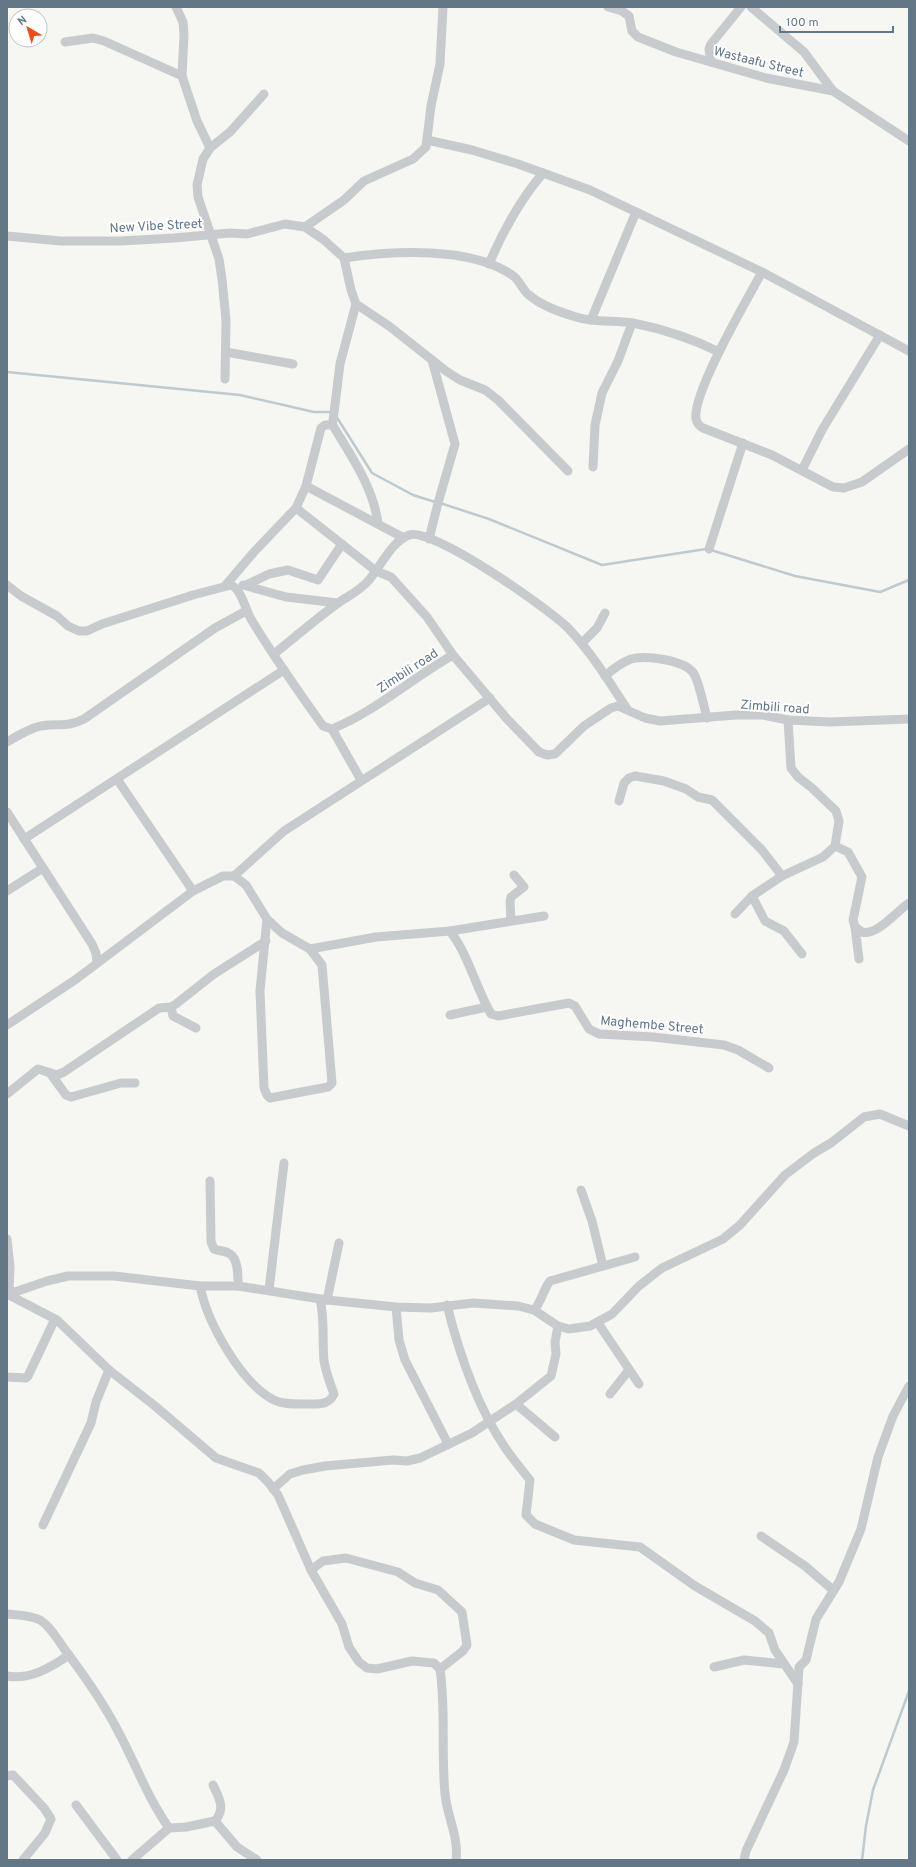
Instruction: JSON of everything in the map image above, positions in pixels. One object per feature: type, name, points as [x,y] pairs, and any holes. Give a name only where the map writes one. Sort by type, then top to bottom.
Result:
[{"type":"street","points":[[176,7],[182,22],[184,35],[182,76],[197,121],[210,148]]},
{"type":"street","points":[[378,524],[373,500],[332,424],[340,364],[356,304],[351,290],[344,258],[324,240],[305,227],[344,200],[364,181],[413,159],[426,147],[430,106],[440,64],[443,7]]},
{"type":"street","name":"Wastaafu Street","points":[[608,7],[622,11],[629,16],[632,31],[638,37],[676,52],[766,78],[833,90],[909,141]]},
{"type":"street","points":[[711,62],[709,49],[711,44],[741,7]]},
{"type":"street","points":[[751,7],[804,52],[833,90]]},
{"type":"street","points":[[65,42],[93,38],[126,50],[182,76]]},
{"type":"street","points":[[225,379],[226,320],[222,279],[212,234],[198,196],[197,185],[202,159],[210,148],[230,132],[264,94]]},
{"type":"street","points":[[427,140],[472,150],[590,190],[762,272],[909,351]]},
{"type":"street","points":[[489,264],[512,216],[527,191],[543,173]]},
{"type":"street","points":[[592,320],[636,212]]},
{"type":"street","name":"New Vibe Street","points":[[7,236],[61,241],[121,241],[212,234],[247,234],[285,224],[305,227]]},
{"type":"street","points":[[344,258],[423,252],[474,259],[513,275],[520,281],[530,296],[555,310],[577,318],[632,323],[681,335],[719,352]]},
{"type":"street","points":[[762,272],[719,352],[699,401],[696,417],[698,425],[772,455],[833,487],[844,488],[862,482],[909,449]]},
{"type":"street","points":[[356,304],[389,326],[460,380],[485,390],[498,400],[568,471]]},
{"type":"street","points":[[593,467],[595,425],[602,393],[618,361],[632,323]]},
{"type":"street","points":[[802,470],[822,430],[880,335]]},
{"type":"street","points":[[226,352],[293,364]]},
{"type":"street","points":[[429,539],[455,444],[432,360]]},
{"type":"street","points":[[230,586],[254,552],[296,508],[306,486],[321,428],[332,424]]},
{"type":"street","points":[[708,549],[743,443]]},
{"type":"street","points":[[306,486],[404,538]]},
{"type":"street","points":[[296,508],[376,571],[392,577],[427,617],[453,655]]},
{"type":"street","points":[[274,654],[338,603],[360,588],[376,571],[382,560],[404,538],[410,535],[418,535],[473,560],[513,586],[567,627],[582,643],[627,709]]},
{"type":"street","points":[[246,585],[269,574],[288,570],[318,580],[342,544]]},
{"type":"street","points":[[7,585],[21,596],[57,616],[68,626],[79,631],[87,631],[109,622],[230,586],[246,585],[286,597],[338,603]]},
{"type":"street","points":[[230,586],[284,670],[323,726],[332,729],[361,780]]},
{"type":"street","points":[[7,742],[41,726],[65,726],[84,719],[215,628],[246,611]]},
{"type":"street","points":[[582,643],[597,628],[604,613]]},
{"type":"street","name":"Zimbili road","points":[[332,729],[362,714],[427,669],[453,655],[539,752],[547,755],[555,754],[584,726],[611,708],[618,706],[645,718],[660,721],[763,715],[788,720],[850,722],[909,719]]},
{"type":"street","points":[[605,676],[623,662],[633,659],[656,659],[684,664],[694,674],[707,718]]},
{"type":"street","points":[[24,839],[284,670]]},
{"type":"street","points":[[234,876],[284,831],[490,698]]},
{"type":"street","points":[[735,914],[752,896],[782,876],[823,857],[836,846],[839,821],[836,812],[812,788],[798,777],[791,768],[788,720]]},
{"type":"street","points":[[619,801],[624,783],[628,778],[635,776],[664,781],[686,789],[698,797],[712,800],[762,850],[782,876]]},
{"type":"street","points":[[117,779],[194,891]]},
{"type":"street","points":[[7,812],[92,944],[96,953],[97,963]]},
{"type":"street","points":[[836,846],[848,852],[862,877],[853,920],[859,959]]},
{"type":"street","points":[[7,891],[43,868]]},
{"type":"street","points":[[7,1025],[97,963],[194,891],[223,876],[234,876],[246,885],[267,919],[282,934],[310,949],[322,965],[332,1083],[328,1087],[270,1098],[264,1088],[260,991],[267,919]]},
{"type":"street","points":[[511,920],[511,897],[524,887],[514,876]]},
{"type":"street","points":[[752,896],[765,921],[784,932],[802,954]]},
{"type":"street","points":[[855,927],[862,932],[870,933],[909,903]]},
{"type":"street","points":[[310,949],[376,937],[450,930],[544,916]]},
{"type":"street","points":[[450,930],[460,944],[487,1007],[450,1015]]},
{"type":"street","points":[[7,1094],[36,1070],[41,1069],[50,1073],[60,1074],[159,1008],[171,1007],[214,974],[266,941]]},
{"type":"street","name":"Maghembe Street","points":[[487,1007],[491,1014],[498,1016],[569,1004],[575,1006],[589,1028],[599,1034],[653,1037],[724,1045],[738,1050],[769,1068]]},
{"type":"street","points":[[171,1007],[173,1016],[196,1028]]},
{"type":"street","points":[[50,1073],[66,1095],[71,1098],[121,1083],[135,1082]]},
{"type":"street","points":[[8,1294],[47,1281],[68,1276],[114,1276],[200,1286],[238,1286],[324,1300],[396,1307],[424,1308],[447,1304],[473,1303],[518,1306],[534,1310],[558,1326],[569,1329],[598,1323],[612,1314],[653,1274],[723,1238],[740,1225],[785,1175],[814,1153],[831,1143],[864,1117],[880,1114],[909,1126]]},
{"type":"street","points":[[269,1290],[284,1163]]},
{"type":"street","points":[[210,1181],[211,1242],[214,1249],[230,1254],[234,1258],[238,1286]]},
{"type":"street","points":[[581,1190],[592,1221],[603,1266]]},
{"type":"street","points":[[7,1239],[10,1267],[8,1294]]},
{"type":"street","points":[[200,1286],[207,1311],[237,1368],[245,1377],[273,1400],[296,1404],[326,1403],[331,1400],[334,1394],[326,1374],[324,1355],[324,1300],[339,1243]]},
{"type":"street","points":[[534,1310],[540,1303],[550,1281],[635,1257]]},
{"type":"street","points":[[8,1294],[55,1319],[109,1370],[155,1406],[216,1458],[259,1473],[273,1489],[311,1570],[342,1624],[348,1647],[359,1662],[367,1668],[378,1669],[412,1661],[434,1664],[440,1669],[443,1687],[445,1794],[457,1848],[456,1860]]},
{"type":"street","points":[[447,1304],[463,1362],[490,1422],[504,1446],[530,1480],[526,1515],[535,1524],[574,1540],[640,1547],[690,1583],[755,1620],[769,1633],[775,1650],[783,1664],[798,1684]]},
{"type":"street","points":[[396,1307],[399,1340],[405,1360],[447,1442]]},
{"type":"street","points":[[7,1377],[26,1378],[28,1376],[55,1319]]},
{"type":"street","points":[[598,1323],[639,1384]]},
{"type":"street","points":[[273,1489],[290,1474],[303,1470],[325,1466],[393,1460],[407,1461],[420,1458],[490,1422],[516,1404],[551,1376],[556,1354],[555,1342],[558,1326]]},
{"type":"street","points":[[43,1525],[89,1428],[102,1384],[109,1370]]},
{"type":"street","points":[[610,1394],[629,1370]]},
{"type":"street","points":[[744,1860],[746,1851],[784,1770],[794,1742],[799,1667],[806,1660],[816,1619],[839,1582],[848,1555],[860,1529],[878,1457],[893,1416],[909,1386]]},
{"type":"street","points":[[516,1404],[554,1437]]},
{"type":"street","points":[[760,1536],[805,1566],[833,1590]]},
{"type":"street","points":[[311,1570],[323,1561],[346,1558],[398,1572],[415,1583],[438,1590],[462,1612],[467,1641],[467,1645],[463,1651],[440,1669]]},
{"type":"street","points":[[7,1614],[27,1616],[39,1620],[46,1625],[69,1655],[100,1700],[140,1774],[148,1795],[169,1828]]},
{"type":"street","points":[[7,1676],[19,1677],[36,1674],[69,1655]]},
{"type":"street","points":[[714,1667],[744,1660],[783,1664]]},
{"type":"street","points":[[7,1766],[10,1776],[44,1808],[51,1821],[45,1833],[23,1860]]},
{"type":"street","points":[[132,1860],[169,1828],[186,1827],[215,1821],[222,1810],[222,1802],[213,1784]]},
{"type":"street","points":[[76,1805],[117,1860]]},
{"type":"street","points":[[215,1821],[237,1847],[257,1860]]},
{"type":"waterway","points":[[7,372],[240,395],[314,412],[331,412]]},
{"type":"waterway","points":[[336,416],[372,473],[413,495],[435,502]]},
{"type":"waterway","points":[[440,503],[489,519],[602,565],[706,549]]},
{"type":"waterway","points":[[711,550],[795,576],[880,592],[909,580]]},
{"type":"waterway","points":[[862,1860],[866,1826],[873,1790],[909,1691]]}]
